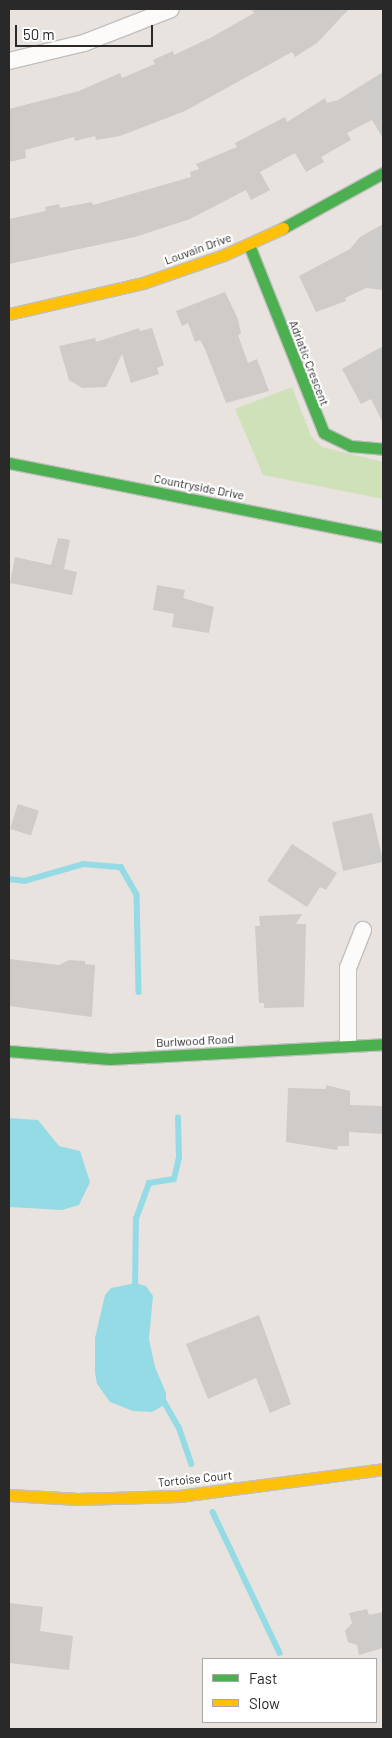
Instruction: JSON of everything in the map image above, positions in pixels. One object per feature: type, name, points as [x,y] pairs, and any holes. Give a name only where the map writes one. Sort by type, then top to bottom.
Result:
[{"type":"street","points":[[9,61],[84,43],[171,9]]},
{"type":"street","name":"Louvain Drive","points":[[9,314],[143,283],[249,244],[323,209],[383,173]]},
{"type":"street","name":"Adriatic Crescent","points":[[249,244],[324,433],[351,446],[383,449]]},
{"type":"street","name":"Countryside Drive","points":[[9,463],[383,537]]},
{"type":"street","points":[[348,1044],[348,968],[363,930]]},
{"type":"street","name":"Burlwood Road","points":[[9,1051],[110,1059],[348,1044],[383,1044]]},
{"type":"street","name":"Tortoise Court","points":[[9,1494],[78,1499],[178,1496],[383,1469]]},
{"type":"green space","points":[[292,387],[311,436],[322,447],[383,462],[383,499],[263,475],[235,409]]},
{"type":"water","points":[[9,1118],[38,1120],[59,1146],[80,1151],[90,1182],[79,1205],[62,1210],[9,1207]]},
{"type":"water","points":[[136,1283],[146,1286],[153,1296],[149,1339],[155,1367],[166,1393],[166,1404],[152,1412],[133,1411],[110,1402],[97,1384],[95,1373],[95,1338],[105,1295],[111,1288]]},
{"type":"building","points":[[251,9],[349,9],[317,43],[295,57],[292,52],[185,111],[120,136],[96,140],[95,136],[75,141],[74,137],[25,150],[26,158],[9,162],[9,109],[79,91],[120,73],[122,78],[155,64],[153,60],[173,51],[174,55],[212,37],[254,13]]},
{"type":"building","points":[[383,72],[383,138],[372,120],[347,133],[351,140],[321,157],[324,162],[306,172],[295,153],[260,172],[270,190],[251,200],[246,190],[190,219],[135,237],[9,264],[9,219],[46,211],[45,207],[59,204],[60,208],[92,202],[93,205],[191,177],[190,172],[199,169],[196,164],[237,147],[235,143],[285,117],[287,122],[325,98],[327,103],[338,100]]},
{"type":"building","points":[[383,224],[383,290],[366,288],[345,298],[346,301],[316,312],[299,276],[350,249],[360,237]]},
{"type":"building","points":[[225,292],[238,319],[241,334],[238,335],[248,363],[257,359],[269,391],[226,403],[205,349],[200,340],[195,342],[188,323],[182,326],[176,311]]},
{"type":"building","points":[[139,328],[140,331],[152,328],[164,365],[157,368],[159,374],[131,383],[122,354],[106,387],[82,388],[69,380],[59,346],[95,338],[96,342]]},
{"type":"building","points":[[383,346],[383,423],[371,399],[361,404],[342,369]]},
{"type":"building","points":[[58,538],[70,540],[64,569],[77,572],[72,595],[10,583],[15,557],[51,565]]},
{"type":"building","points":[[157,585],[185,590],[183,598],[214,607],[209,633],[172,627],[174,614],[153,610]]},
{"type":"building","points":[[18,804],[39,811],[31,836],[10,829]]},
{"type":"building","points":[[372,813],[383,862],[343,871],[332,822]]},
{"type":"building","points":[[292,844],[337,873],[326,890],[320,887],[307,907],[267,881]]},
{"type":"building","points":[[302,914],[296,924],[306,924],[304,1007],[264,1008],[264,1003],[259,1003],[255,926],[260,926],[259,916]]},
{"type":"building","points":[[9,959],[59,965],[69,960],[85,961],[85,964],[95,965],[92,1017],[9,1006]]},
{"type":"building","points":[[326,1085],[350,1091],[350,1105],[383,1106],[383,1134],[349,1132],[349,1146],[338,1146],[337,1150],[286,1142],[288,1088],[326,1089]]},
{"type":"building","points":[[259,1315],[291,1404],[270,1413],[256,1378],[208,1399],[186,1344]]},
{"type":"building","points":[[9,1603],[43,1607],[40,1631],[73,1636],[69,1670],[9,1663]]},
{"type":"building","points":[[367,1609],[369,1615],[383,1612],[383,1648],[359,1655],[357,1645],[348,1642],[345,1631],[352,1623],[349,1613]]},
{"type":"waterway","points":[[9,879],[25,881],[83,864],[121,867],[137,895],[139,992]]},
{"type":"waterway","points":[[135,1289],[136,1219],[149,1183],[174,1179],[179,1158],[178,1118]]},
{"type":"waterway","points":[[162,1398],[179,1427],[192,1464]]},
{"type":"waterway","points":[[213,1512],[280,1653]]},
{"type":"traffic: fast","points":[[283,228],[383,173]]},
{"type":"traffic: fast","points":[[249,245],[324,433],[351,446],[383,449]]},
{"type":"traffic: fast","points":[[9,463],[383,537]]},
{"type":"traffic: fast","points":[[9,1051],[110,1059],[383,1044]]},
{"type":"traffic: slow","points":[[9,314],[143,283],[224,255],[283,228]]},
{"type":"traffic: slow","points":[[9,1495],[78,1499],[179,1496],[383,1469]]}]
